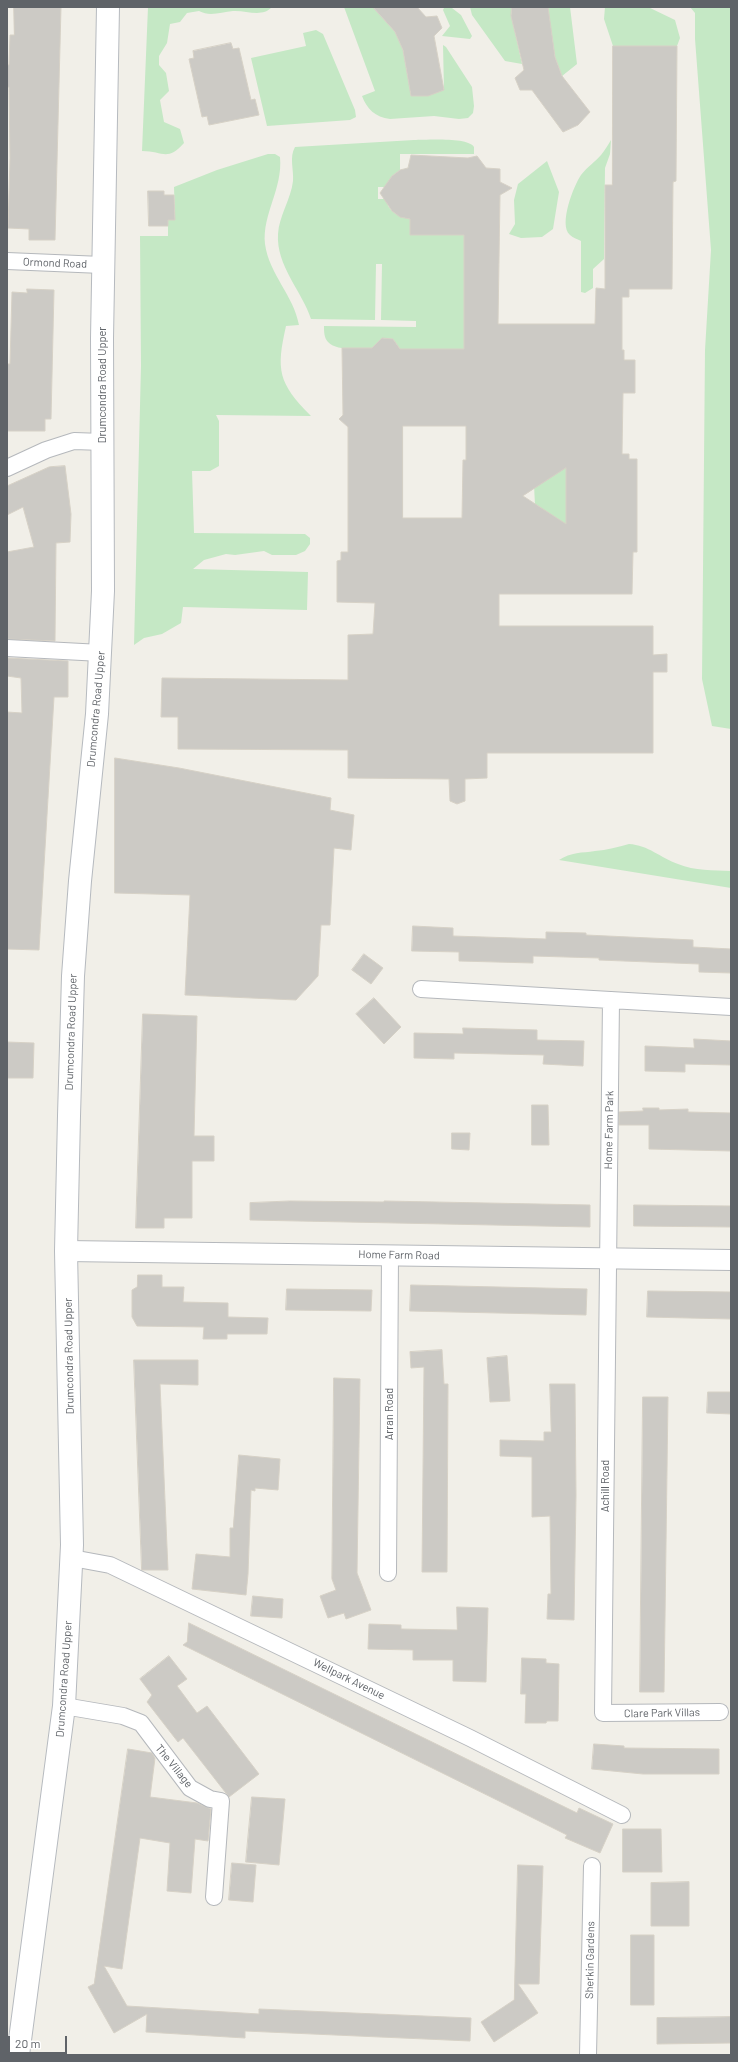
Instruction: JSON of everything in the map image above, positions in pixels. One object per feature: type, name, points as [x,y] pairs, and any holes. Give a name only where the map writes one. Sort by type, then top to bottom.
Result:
[{"type":"main road","name":"Drumcondra Road Upper","points":[[18,2055],[64,1706],[72,1558],[73,1533],[66,1251],[73,976],[80,881],[97,714],[101,653],[103,577],[102,265],[108,7]]},
{"type":"street","name":"Ormond Road","points":[[7,262],[102,265]]},
{"type":"street","points":[[7,468],[46,450],[74,441],[103,442]]},
{"type":"street","points":[[7,648],[101,653]]},
{"type":"street","points":[[421,989],[731,1007]]},
{"type":"street","name":"Home Farm Park","points":[[608,1259],[611,1000]]},
{"type":"street","name":"Home Farm Road","points":[[66,1251],[731,1260]]},
{"type":"street","name":"Arran Road","points":[[388,1573],[390,1255]]},
{"type":"street","name":"Achill Road","points":[[604,1714],[608,1259]]},
{"type":"street","name":"Wellpark Avenue","points":[[72,1558],[110,1565],[456,1731],[622,1815]]},
{"type":"street","name":"The Village","points":[[64,1706],[123,1716],[141,1724],[190,1788],[210,1799],[221,1801],[214,1897]]},
{"type":"street","name":"Clare Park Villas","points":[[604,1714],[720,1712]]},
{"type":"street","name":"Sherkin Gardens","points":[[588,2055],[592,1866]]},
{"type":"green space","points":[[148,7],[272,7],[259,13],[233,11],[207,14],[199,11],[187,13],[180,22],[170,24],[167,43],[159,56],[159,65],[166,73],[169,91],[160,100],[164,122],[180,129],[184,143],[178,149],[169,154],[142,151]]},
{"type":"green space","points":[[344,7],[373,7],[395,32],[403,50],[411,96],[444,90],[443,45],[446,47],[472,87],[474,106],[473,113],[468,118],[459,119],[434,116],[390,119],[372,112],[366,105],[362,96],[375,91]]},
{"type":"green space","points":[[470,7],[512,7],[511,15],[522,64],[505,61],[472,15]]},
{"type":"green space","points":[[547,7],[570,7],[577,64],[562,76],[555,57]]},
{"type":"green space","points":[[605,7],[648,7],[675,20],[680,38],[677,46],[613,46],[604,19]]},
{"type":"green space","points":[[690,7],[731,7],[731,729],[712,726],[702,679],[705,350],[711,250],[695,39],[695,13]]},
{"type":"green space","points":[[444,8],[452,8],[461,15],[472,36],[470,39],[442,36],[450,26],[443,10]]},
{"type":"green space","points":[[316,30],[323,34],[355,110],[356,117],[350,120],[267,126],[251,58],[306,46],[303,33]]},
{"type":"green space","points":[[414,140],[456,140],[470,144],[474,147],[474,154],[400,154],[400,170],[392,176],[386,187],[378,187],[378,199],[386,199],[389,207],[394,213],[410,219],[410,235],[464,235],[464,349],[400,349],[393,339],[382,338],[372,348],[349,349],[337,347],[328,342],[324,334],[324,326],[416,327],[416,321],[381,320],[382,264],[376,264],[375,320],[311,319],[285,268],[278,246],[279,227],[292,188],[293,151],[295,147]]},
{"type":"green space","points":[[611,140],[610,154],[605,168],[604,259],[593,269],[593,288],[585,293],[581,292],[581,241],[571,236],[567,230],[566,214],[571,196],[581,175],[601,155]]},
{"type":"green space","points":[[268,154],[275,154],[280,157],[280,169],[276,191],[266,222],[265,244],[271,265],[292,304],[299,325],[286,326],[281,354],[282,375],[292,394],[311,416],[216,415],[219,421],[219,466],[210,471],[192,471],[194,533],[305,534],[310,538],[310,544],[305,551],[296,555],[272,555],[264,551],[235,555],[226,554],[204,560],[193,569],[308,572],[307,610],[183,607],[181,623],[162,634],[144,638],[134,645],[141,366],[140,236],[168,236],[168,220],[175,220],[174,187],[217,170]]},
{"type":"green space","points":[[547,161],[559,192],[553,229],[542,237],[521,238],[509,234],[515,224],[514,200],[518,184]]},
{"type":"green space","points":[[566,457],[566,543],[540,507],[535,505],[534,485]]},
{"type":"green space","points":[[629,844],[642,847],[691,868],[731,871],[731,888],[559,860],[572,854],[608,849]]},
{"type":"building","points":[[14,7],[61,7],[55,240],[29,240],[29,229],[8,228],[10,158],[9,87],[7,87],[7,65],[9,65],[10,35],[14,35]]},
{"type":"building","points":[[373,7],[417,7],[426,17],[437,16],[442,28],[434,36],[444,90],[428,96],[411,96],[403,50],[395,32]]},
{"type":"building","points":[[512,7],[548,7],[555,57],[562,76],[590,112],[578,125],[563,132],[532,90],[520,90],[515,78],[524,70],[511,16]]},
{"type":"building","points":[[231,43],[233,49],[239,48],[251,100],[255,99],[259,115],[209,125],[207,116],[202,117],[189,59],[194,58],[193,51]]},
{"type":"building","points":[[613,46],[677,46],[676,181],[673,182],[672,289],[629,289],[629,297],[622,297],[622,350],[624,350],[624,360],[635,360],[635,393],[623,393],[622,454],[629,454],[629,459],[637,459],[637,552],[633,552],[632,594],[499,594],[499,626],[653,626],[653,655],[667,654],[667,672],[653,672],[653,753],[487,753],[487,778],[465,779],[465,801],[457,804],[450,801],[449,779],[348,778],[348,750],[178,749],[178,717],[161,717],[162,678],[348,680],[348,635],[373,634],[375,603],[337,602],[337,561],[341,560],[341,552],[348,552],[348,427],[339,419],[343,415],[342,348],[372,348],[382,338],[393,339],[400,349],[464,349],[464,235],[410,235],[410,219],[400,217],[392,211],[380,193],[392,176],[400,170],[408,168],[411,155],[468,158],[477,156],[486,168],[500,169],[500,182],[512,188],[500,195],[498,324],[595,324],[596,288],[605,289],[605,185],[612,185]],"holes":[[[403,426],[466,426],[466,460],[463,460],[462,518],[403,518]],[[566,468],[566,524],[523,496]]]},
{"type":"building","points":[[148,191],[164,191],[164,195],[174,195],[175,220],[168,220],[168,226],[149,226]]},
{"type":"building","points":[[27,289],[54,290],[51,419],[45,419],[45,431],[7,431],[7,364],[10,364],[12,292],[27,293]]},
{"type":"building","points":[[65,466],[71,514],[70,542],[56,543],[55,641],[7,639],[7,552],[34,547],[23,507],[7,515],[7,486],[49,467]]},
{"type":"building","points":[[7,658],[68,661],[68,697],[54,697],[39,950],[7,949],[7,712],[22,713],[21,678],[7,676]]},
{"type":"building","points":[[115,758],[179,768],[331,798],[330,810],[354,815],[351,850],[334,848],[330,925],[321,925],[318,976],[296,1000],[185,995],[190,895],[115,893]]},
{"type":"building","points":[[413,926],[453,928],[453,936],[546,939],[546,932],[693,940],[693,947],[731,949],[731,973],[699,972],[699,964],[599,960],[599,958],[533,956],[533,963],[459,961],[459,952],[412,951]]},
{"type":"building","points":[[364,954],[383,968],[371,984],[352,970]]},
{"type":"building","points":[[374,998],[401,1027],[384,1044],[356,1014]]},
{"type":"building","points":[[143,1014],[197,1016],[194,1136],[214,1136],[214,1161],[192,1161],[192,1218],[164,1218],[164,1228],[136,1228]]},
{"type":"building","points":[[463,1028],[537,1030],[537,1040],[584,1041],[583,1066],[543,1064],[544,1055],[454,1053],[454,1059],[414,1058],[414,1033],[463,1034]]},
{"type":"building","points":[[694,1039],[731,1041],[731,1065],[685,1064],[685,1072],[645,1071],[645,1046],[694,1048]]},
{"type":"building","points":[[7,1042],[34,1043],[33,1078],[7,1078]]},
{"type":"building","points":[[532,1105],[548,1105],[549,1145],[532,1145]]},
{"type":"building","points":[[643,1108],[659,1108],[659,1110],[688,1109],[688,1112],[731,1113],[731,1151],[649,1149],[649,1125],[619,1125],[619,1112],[643,1111]]},
{"type":"building","points":[[452,1133],[470,1133],[469,1150],[452,1149]]},
{"type":"building","points":[[290,1201],[384,1201],[590,1205],[590,1227],[250,1220],[250,1203]]},
{"type":"building","points":[[634,1205],[731,1206],[731,1227],[634,1226]]},
{"type":"building","points":[[138,1275],[162,1275],[162,1287],[184,1287],[183,1302],[228,1303],[228,1317],[268,1318],[267,1334],[227,1334],[227,1339],[203,1339],[204,1327],[137,1326],[132,1317],[132,1290],[137,1287]]},
{"type":"building","points":[[411,1285],[587,1289],[586,1315],[410,1311]]},
{"type":"building","points":[[287,1289],[372,1290],[371,1311],[286,1310]]},
{"type":"building","points":[[648,1291],[731,1292],[731,1319],[647,1317]]},
{"type":"building","points":[[442,1350],[444,1384],[448,1384],[447,1572],[422,1572],[424,1367],[411,1368],[410,1352]]},
{"type":"building","points":[[507,1356],[510,1401],[490,1402],[487,1358]]},
{"type":"building","points":[[134,1360],[198,1360],[198,1385],[160,1384],[168,1570],[142,1570]]},
{"type":"building","points":[[334,1378],[360,1379],[357,1573],[371,1610],[346,1619],[344,1613],[328,1618],[320,1596],[336,1590],[332,1579]]},
{"type":"building","points":[[550,1384],[575,1384],[576,1495],[574,1620],[547,1619],[548,1594],[551,1594],[550,1516],[532,1517],[532,1457],[500,1456],[500,1440],[544,1441],[544,1432],[551,1432]]},
{"type":"building","points":[[708,1392],[731,1392],[731,1414],[707,1413]]},
{"type":"building","points":[[643,1397],[668,1397],[664,1692],[640,1692]]},
{"type":"building","points":[[239,1455],[280,1459],[278,1490],[255,1488],[255,1491],[251,1490],[246,1595],[192,1589],[196,1554],[230,1557],[230,1528],[233,1528]]},
{"type":"building","points":[[253,1596],[283,1599],[282,1618],[251,1616]]},
{"type":"building","points":[[457,1607],[488,1608],[486,1682],[453,1681],[453,1660],[413,1660],[413,1650],[368,1649],[369,1624],[401,1625],[401,1629],[457,1630]]},
{"type":"building","points":[[189,1623],[577,1813],[579,1808],[613,1824],[600,1853],[565,1838],[567,1835],[183,1645],[187,1642]]},
{"type":"building","points":[[169,1656],[187,1679],[177,1686],[197,1713],[207,1706],[259,1774],[229,1797],[183,1738],[178,1742],[147,1702],[152,1695],[140,1679]]},
{"type":"building","points":[[522,1658],[546,1659],[546,1663],[559,1664],[558,1721],[547,1721],[546,1723],[525,1723],[526,1694],[521,1694]]},
{"type":"building","points":[[594,1744],[624,1746],[624,1748],[719,1749],[719,1774],[643,1774],[592,1769]]},
{"type":"building","points":[[128,1749],[152,1753],[155,1758],[150,1797],[197,1803],[211,1809],[208,1841],[195,1839],[191,1893],[167,1891],[170,1843],[140,1838],[122,1969],[104,1966],[127,2006],[259,2014],[259,2009],[471,2018],[470,2041],[245,2031],[245,2038],[146,2032],[147,2014],[114,2033],[88,1987],[94,1984]]},
{"type":"building","points":[[252,1797],[285,1799],[279,1865],[246,1862]]},
{"type":"building","points":[[623,1829],[661,1829],[662,1872],[623,1872]]},
{"type":"building","points":[[232,1863],[256,1865],[253,1902],[229,1900]]},
{"type":"building","points":[[518,1865],[543,1866],[539,1984],[518,1984],[538,2013],[494,2042],[481,2022],[514,2000]]},
{"type":"building","points":[[689,1882],[689,1926],[651,1926],[651,1883]]},
{"type":"building","points":[[631,1935],[654,1935],[654,2005],[631,2005]]},
{"type":"building","points":[[731,2017],[731,2043],[657,2044],[657,2018]]}]
